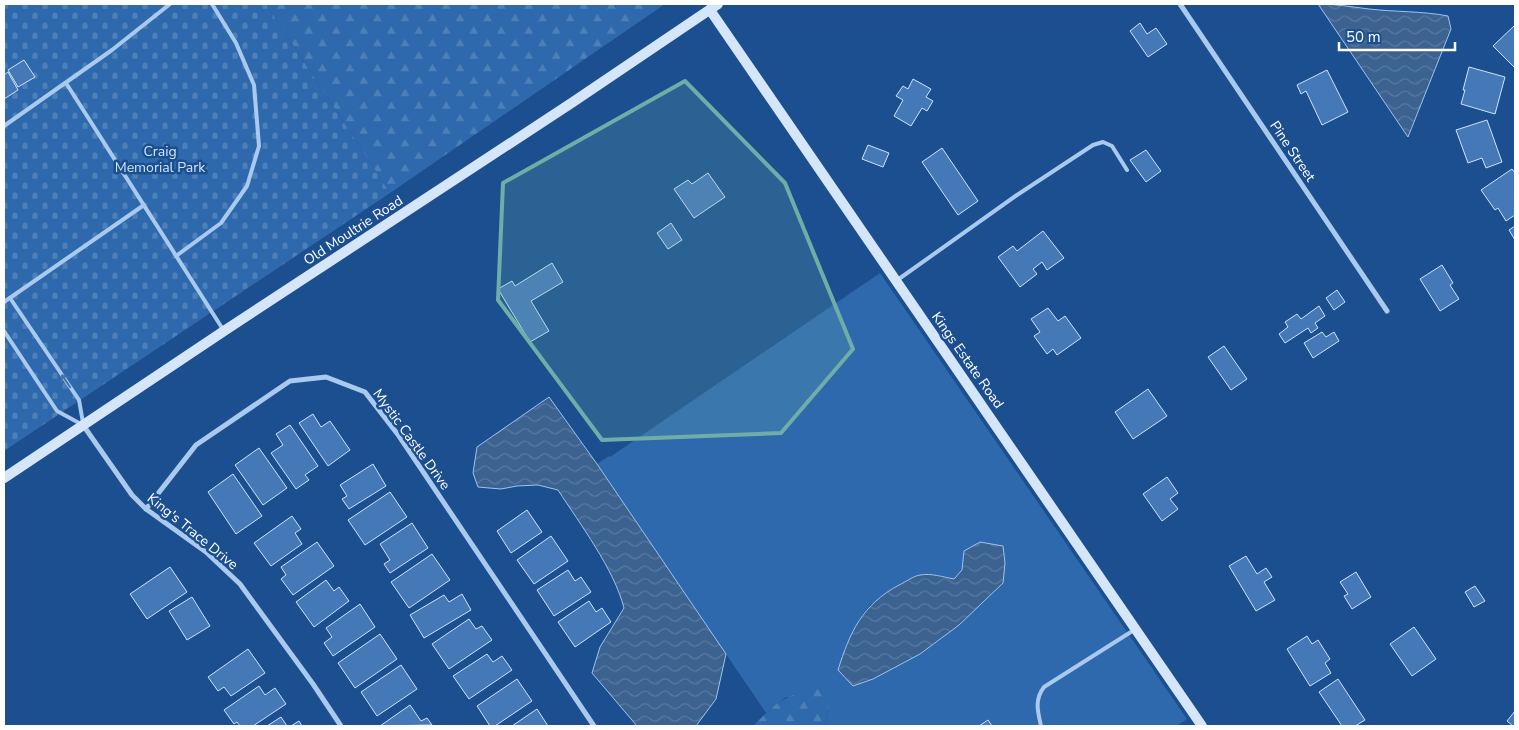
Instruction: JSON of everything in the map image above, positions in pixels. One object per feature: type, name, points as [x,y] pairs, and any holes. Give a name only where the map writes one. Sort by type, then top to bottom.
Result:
[{"type":"street","name":"Pine Street","points":[[1180,4],[1387,311]]},
{"type":"street","name":"Kings Estate Road","points":[[714,7],[896,281],[1202,726]]},
{"type":"street","name":"Old Moultrie Road","points":[[4,478],[714,7]]},
{"type":"street","name":"Mystic Castle Drive","points":[[146,509],[196,445],[290,381],[326,377],[365,392],[399,436],[594,726]]},
{"type":"street","name":"King's Trace Drive","points":[[83,425],[132,495],[146,509],[206,552],[240,584],[313,684],[341,726]]},
{"type":"lane","points":[[4,126],[112,50],[170,4]]},
{"type":"lane","points":[[176,256],[221,223],[246,186],[259,146],[254,85],[236,43],[212,4]]},
{"type":"lane","points":[[66,83],[224,331]]},
{"type":"lane","points":[[896,281],[1017,195],[1093,145],[1103,142],[1112,146],[1127,170]]},
{"type":"lane","points":[[4,302],[144,205]]},
{"type":"lane","points":[[10,298],[79,400],[83,425]]},
{"type":"lane","points":[[4,331],[57,411],[83,425]]},
{"type":"lane","points":[[1042,726],[1038,711],[1038,695],[1044,688],[1136,629]]},
{"type":"highlighted area","points":[[685,81],[785,183],[853,349],[781,433],[602,440],[498,300],[503,183]]},
{"type":"green space","name":"Craig Memorial Park","points":[[4,4],[266,4],[390,193],[4,451]]},
{"type":"green space","points":[[266,4],[665,4],[390,193]]},
{"type":"green space","points":[[880,273],[1187,719],[1177,726],[825,726],[830,700],[786,697],[766,713],[597,464]],"holes":[[[962,570],[1003,583],[984,600],[844,651],[862,615],[871,604],[938,575],[954,579]]]},
{"type":"green space","points":[[818,689],[830,700],[825,726],[753,726],[768,711],[789,697]]},
{"type":"water","points":[[1318,4],[1448,16],[1451,29],[1408,137]]},
{"type":"water","points":[[549,397],[597,464],[726,654],[716,699],[696,726],[637,726],[592,673],[600,647],[624,608],[605,562],[558,490],[538,485],[501,489],[478,487],[473,473],[477,447]]},
{"type":"water","points":[[980,542],[1003,546],[1005,563],[1003,583],[959,625],[920,654],[873,679],[853,686],[838,670],[847,644],[859,621],[867,611],[886,593],[917,576],[933,575],[954,579],[962,570],[964,551]]},
{"type":"building","points":[[1140,23],[1147,34],[1156,28],[1167,44],[1148,57],[1130,31]]},
{"type":"building","points":[[1515,25],[1515,68],[1493,46]]},
{"type":"building","points":[[24,60],[35,77],[18,87],[8,70]]},
{"type":"building","points":[[1469,67],[1505,77],[1495,114],[1461,104]]},
{"type":"building","points":[[1327,70],[1348,112],[1322,125],[1306,91],[1301,94],[1297,85]]},
{"type":"building","points":[[8,72],[18,90],[4,99],[4,75]]},
{"type":"building","points":[[913,79],[931,89],[926,97],[933,101],[927,111],[922,108],[911,126],[894,116],[903,100],[896,96],[903,86],[908,89]]},
{"type":"building","points":[[1487,120],[1502,162],[1486,168],[1482,158],[1468,163],[1456,130]]},
{"type":"building","points":[[868,145],[889,153],[883,167],[862,159]]},
{"type":"building","points":[[942,148],[978,201],[958,215],[922,162]]},
{"type":"building","points":[[1146,150],[1161,171],[1146,182],[1130,160]]},
{"type":"building","points":[[1512,169],[1515,173],[1515,215],[1506,221],[1498,208],[1495,210],[1481,190]]},
{"type":"building","points":[[708,173],[725,197],[694,218],[674,189],[688,180],[692,184]]},
{"type":"building","points":[[671,223],[682,240],[668,249],[657,233]]},
{"type":"building","points":[[1515,226],[1515,240],[1509,230]]},
{"type":"building","points":[[1043,231],[1064,258],[1047,270],[1042,262],[1033,269],[1037,274],[1020,287],[998,257],[1013,246],[1017,251]]},
{"type":"building","points":[[552,263],[563,282],[531,301],[549,331],[530,342],[498,289],[512,281],[515,286]]},
{"type":"building","points":[[1442,265],[1453,283],[1450,285],[1459,299],[1440,311],[1420,279]]},
{"type":"building","points":[[1337,290],[1345,302],[1334,310],[1326,298]]},
{"type":"building","points":[[1319,306],[1325,316],[1315,323],[1318,328],[1311,333],[1308,328],[1285,343],[1279,334],[1288,327],[1285,322],[1297,314],[1301,319]]},
{"type":"building","points":[[1048,308],[1058,321],[1065,316],[1081,338],[1057,355],[1053,349],[1047,354],[1034,336],[1040,332],[1031,319]]},
{"type":"building","points":[[1322,332],[1326,337],[1334,332],[1339,341],[1313,358],[1304,343]]},
{"type":"building","points":[[1224,346],[1247,379],[1231,390],[1208,357]]},
{"type":"building","points":[[1148,389],[1167,416],[1133,439],[1115,412]]},
{"type":"building","points":[[313,414],[321,427],[330,421],[350,450],[328,466],[299,423]]},
{"type":"building","points":[[290,425],[318,466],[305,475],[309,480],[296,489],[271,453],[283,445],[276,434]]},
{"type":"building","points":[[259,448],[287,488],[263,505],[235,465]]},
{"type":"building","points":[[373,464],[386,486],[349,509],[342,499],[347,496],[340,485]]},
{"type":"building","points":[[233,474],[262,516],[236,534],[208,492]]},
{"type":"building","points":[[1167,477],[1178,493],[1170,499],[1178,509],[1162,521],[1143,494]]},
{"type":"building","points":[[390,492],[407,517],[365,545],[348,520]]},
{"type":"building","points":[[527,510],[542,532],[511,553],[497,531]]},
{"type":"building","points":[[292,516],[301,529],[295,533],[302,544],[271,566],[254,543]]},
{"type":"building","points":[[412,523],[428,548],[390,573],[384,564],[390,560],[380,544]]},
{"type":"building","points":[[551,536],[568,561],[534,584],[517,560]]},
{"type":"building","points":[[317,542],[334,566],[293,595],[281,579],[286,575],[281,567]]},
{"type":"building","points":[[432,554],[450,580],[409,608],[391,582]]},
{"type":"building","points":[[1246,556],[1257,574],[1266,568],[1272,577],[1264,582],[1275,600],[1256,611],[1229,566]]},
{"type":"building","points":[[170,567],[187,592],[147,619],[130,594]]},
{"type":"building","points":[[568,570],[575,581],[581,577],[591,592],[554,616],[537,590]]},
{"type":"building","points":[[1356,572],[1371,597],[1352,609],[1344,596],[1348,594],[1340,582]]},
{"type":"building","points":[[326,580],[334,591],[339,587],[349,601],[314,627],[296,602]]},
{"type":"building","points":[[1475,586],[1485,601],[1474,607],[1465,592]]},
{"type":"building","points":[[462,594],[471,610],[424,638],[410,615],[444,595],[449,602]]},
{"type":"building","points":[[192,597],[210,626],[187,640],[169,611]]},
{"type":"building","points":[[589,601],[596,612],[602,608],[611,622],[575,647],[558,622]]},
{"type":"building","points":[[360,604],[375,627],[333,656],[324,643],[332,637],[326,628]]},
{"type":"building","points":[[469,619],[476,629],[482,626],[492,640],[449,669],[432,644]]},
{"type":"building","points":[[1414,627],[1436,659],[1412,676],[1390,644]]},
{"type":"building","points":[[380,634],[397,659],[355,688],[338,663]]},
{"type":"building","points":[[1307,636],[1312,644],[1318,640],[1330,659],[1325,663],[1331,673],[1310,686],[1287,649]]},
{"type":"building","points":[[248,649],[265,673],[231,696],[224,687],[218,691],[208,677]]},
{"type":"building","points":[[487,654],[493,662],[502,656],[512,670],[469,699],[453,676]]},
{"type":"building","points":[[401,665],[417,689],[377,716],[361,692]]},
{"type":"building","points":[[517,679],[532,701],[495,726],[490,726],[477,706]]},
{"type":"building","points":[[1338,679],[1365,720],[1355,726],[1342,726],[1319,692]]},
{"type":"building","points":[[259,686],[265,695],[275,688],[286,704],[253,726],[240,726],[237,722],[234,724],[224,710]]},
{"type":"building","points":[[410,705],[421,721],[427,718],[432,725],[380,726]]},
{"type":"building","points":[[537,709],[548,726],[512,726]]},
{"type":"building","points":[[1515,711],[1515,726],[1513,726],[1507,721]]},
{"type":"building","points":[[281,717],[287,726],[267,726]]},
{"type":"building","points":[[988,720],[992,726],[979,726]]},
{"type":"building","points":[[299,721],[302,726],[291,726]]}]
